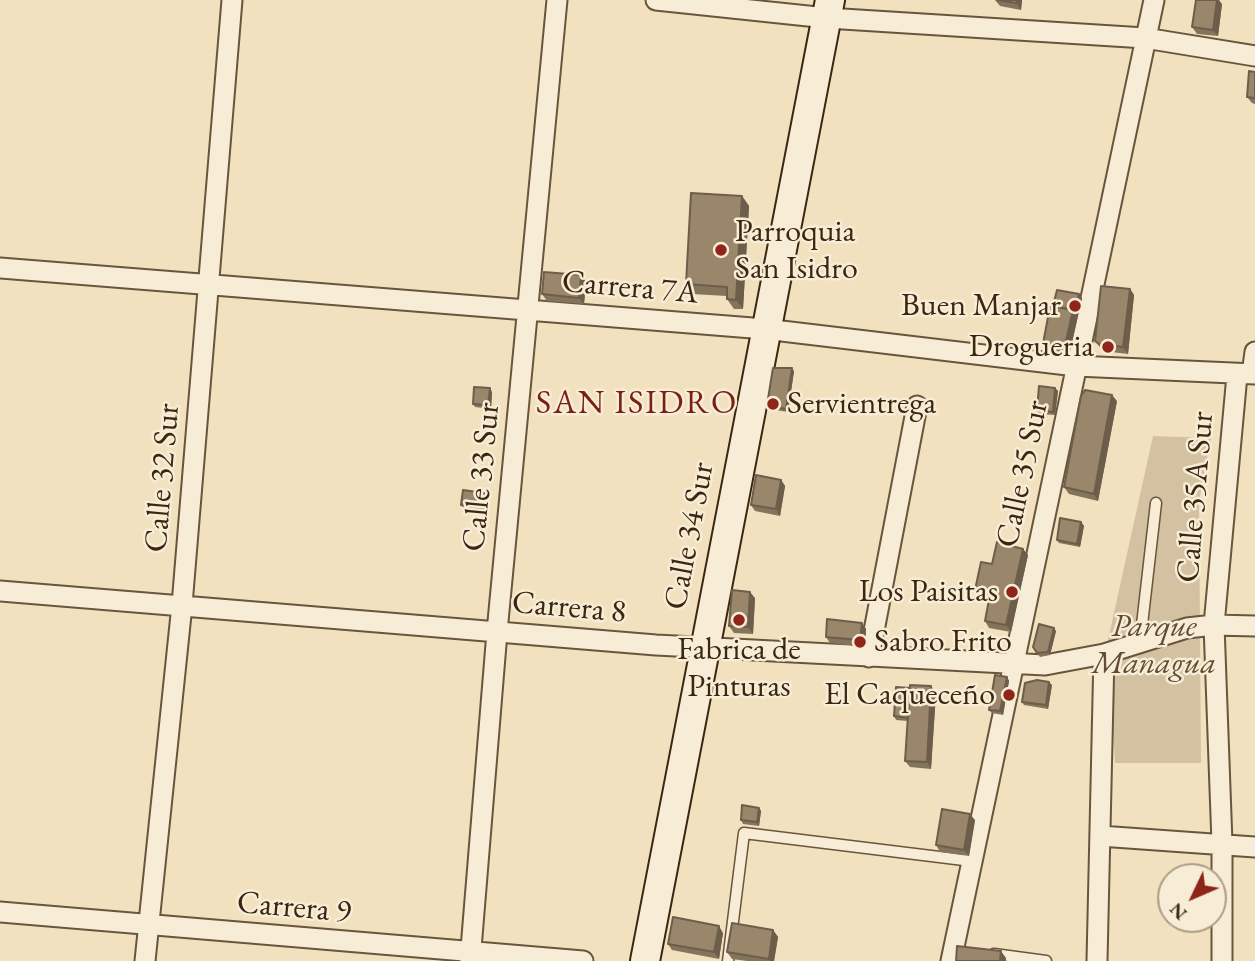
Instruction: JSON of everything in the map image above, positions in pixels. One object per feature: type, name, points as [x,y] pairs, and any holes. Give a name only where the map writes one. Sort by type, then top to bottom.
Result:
[{"type":"main road","name":"Calle 34 Sur","points":[[645,961],[828,9]]},
{"type":"street","name":"Calle 32 Sur","points":[[145,961],[183,605],[232,0]]},
{"type":"street","name":"Calle 33 Sur","points":[[470,956],[497,632],[557,0]]},
{"type":"street","points":[[656,0],[828,9],[1145,38],[1255,55]]},
{"type":"street","name":"Calle 35 Sur","points":[[957,954],[972,861],[1154,0]]},
{"type":"street","name":"Carrera 7A","points":[[0,268],[765,329],[1076,366],[1248,374]]},
{"type":"street","name":"Calle 35A Sur","points":[[1222,961],[1222,843],[1214,625],[1248,374],[1255,352]]},
{"type":"street","points":[[869,657],[917,406]]},
{"type":"street","name":"Carrera 8","points":[[0,591],[704,648],[1045,665],[1104,654],[1164,632],[1214,625],[1255,626]]},
{"type":"street","points":[[1097,961],[1104,654]]},
{"type":"street","points":[[1100,836],[1255,847]]},
{"type":"street","name":"Carrera 9","points":[[0,912],[470,956],[583,961]]},
{"type":"lane","points":[[1140,642],[1156,503]]},
{"type":"lane","points":[[728,961],[744,833],[972,861]]},
{"type":"lane","points":[[980,952],[1046,961]]},
{"type":"green space","name":"Parque Managua","points":[[1153,436],[1211,438],[1199,501],[1201,763],[1115,763],[1108,640]]},
{"type":"building","points":[[1196,0],[1217,0],[1213,30],[1192,27]]},
{"type":"building","points":[[1249,71],[1255,72],[1255,98],[1247,97]]},
{"type":"building","name":"Parroquia San Isidro","points":[[691,193],[742,196],[736,300],[727,299],[727,287],[686,284]]},
{"type":"building","points":[[544,272],[581,275],[579,298],[542,294]]},
{"type":"building","points":[[1101,286],[1130,289],[1123,347],[1095,341]]},
{"type":"building","points":[[1057,290],[1079,294],[1075,313],[1073,310],[1053,306]]},
{"type":"building","points":[[1050,306],[1073,310],[1066,341],[1058,347],[1043,344]]},
{"type":"building","points":[[773,368],[792,368],[786,409],[767,405]]},
{"type":"building","points":[[1039,386],[1055,388],[1053,412],[1037,410]]},
{"type":"building","points":[[474,387],[490,388],[488,405],[473,404]]},
{"type":"building","points":[[1085,390],[1112,395],[1094,494],[1064,487],[1081,396]]},
{"type":"building","points":[[756,475],[781,480],[776,509],[751,505]]},
{"type":"building","points":[[463,490],[484,493],[482,507],[461,505]]},
{"type":"building","points":[[1060,518],[1081,522],[1077,544],[1057,540]]},
{"type":"building","points":[[997,542],[1023,549],[1006,625],[985,621],[990,594],[975,590],[981,562],[992,564]]},
{"type":"building","points":[[732,590],[750,592],[748,627],[729,626]]},
{"type":"building","points":[[827,619],[862,623],[860,640],[826,637]]},
{"type":"building","points":[[1039,624],[1054,628],[1048,652],[1037,653],[1033,647]]},
{"type":"building","points":[[995,675],[1007,677],[1000,711],[989,710]]},
{"type":"building","points":[[1037,680],[1049,682],[1046,705],[1022,702],[1025,683]]},
{"type":"building","points":[[910,685],[931,686],[927,762],[905,761]]},
{"type":"building","points":[[896,687],[910,688],[908,718],[894,716]]},
{"type":"building","points":[[742,805],[759,808],[757,822],[741,820]]},
{"type":"building","points":[[942,809],[970,814],[964,850],[936,845]]},
{"type":"building","points":[[673,917],[719,926],[714,952],[668,944]]},
{"type":"building","points":[[732,923],[773,930],[769,959],[727,952]]},
{"type":"building","points":[[957,946],[1001,951],[1000,961],[956,961]]},
{"type":"place","name":"Parroquia San Isidro","points":[[721,250]]},
{"type":"place","name":"Buen Manjar","points":[[1075,306]]},
{"type":"place","name":"Drogueria","points":[[1108,347]]},
{"type":"place","name":"Servientrega","points":[[773,404]]},
{"type":"place","name":"Los Paisitas","points":[[1012,592]]},
{"type":"place","name":"Fabrica de Pinturas","points":[[739,620]]},
{"type":"place","name":"Sabro Frito","points":[[860,642]]},
{"type":"place","name":"El Caqueceño","points":[[1009,695]]},
{"type":"district","name":"SAN ISIDRO","points":[[637,404]]}]
